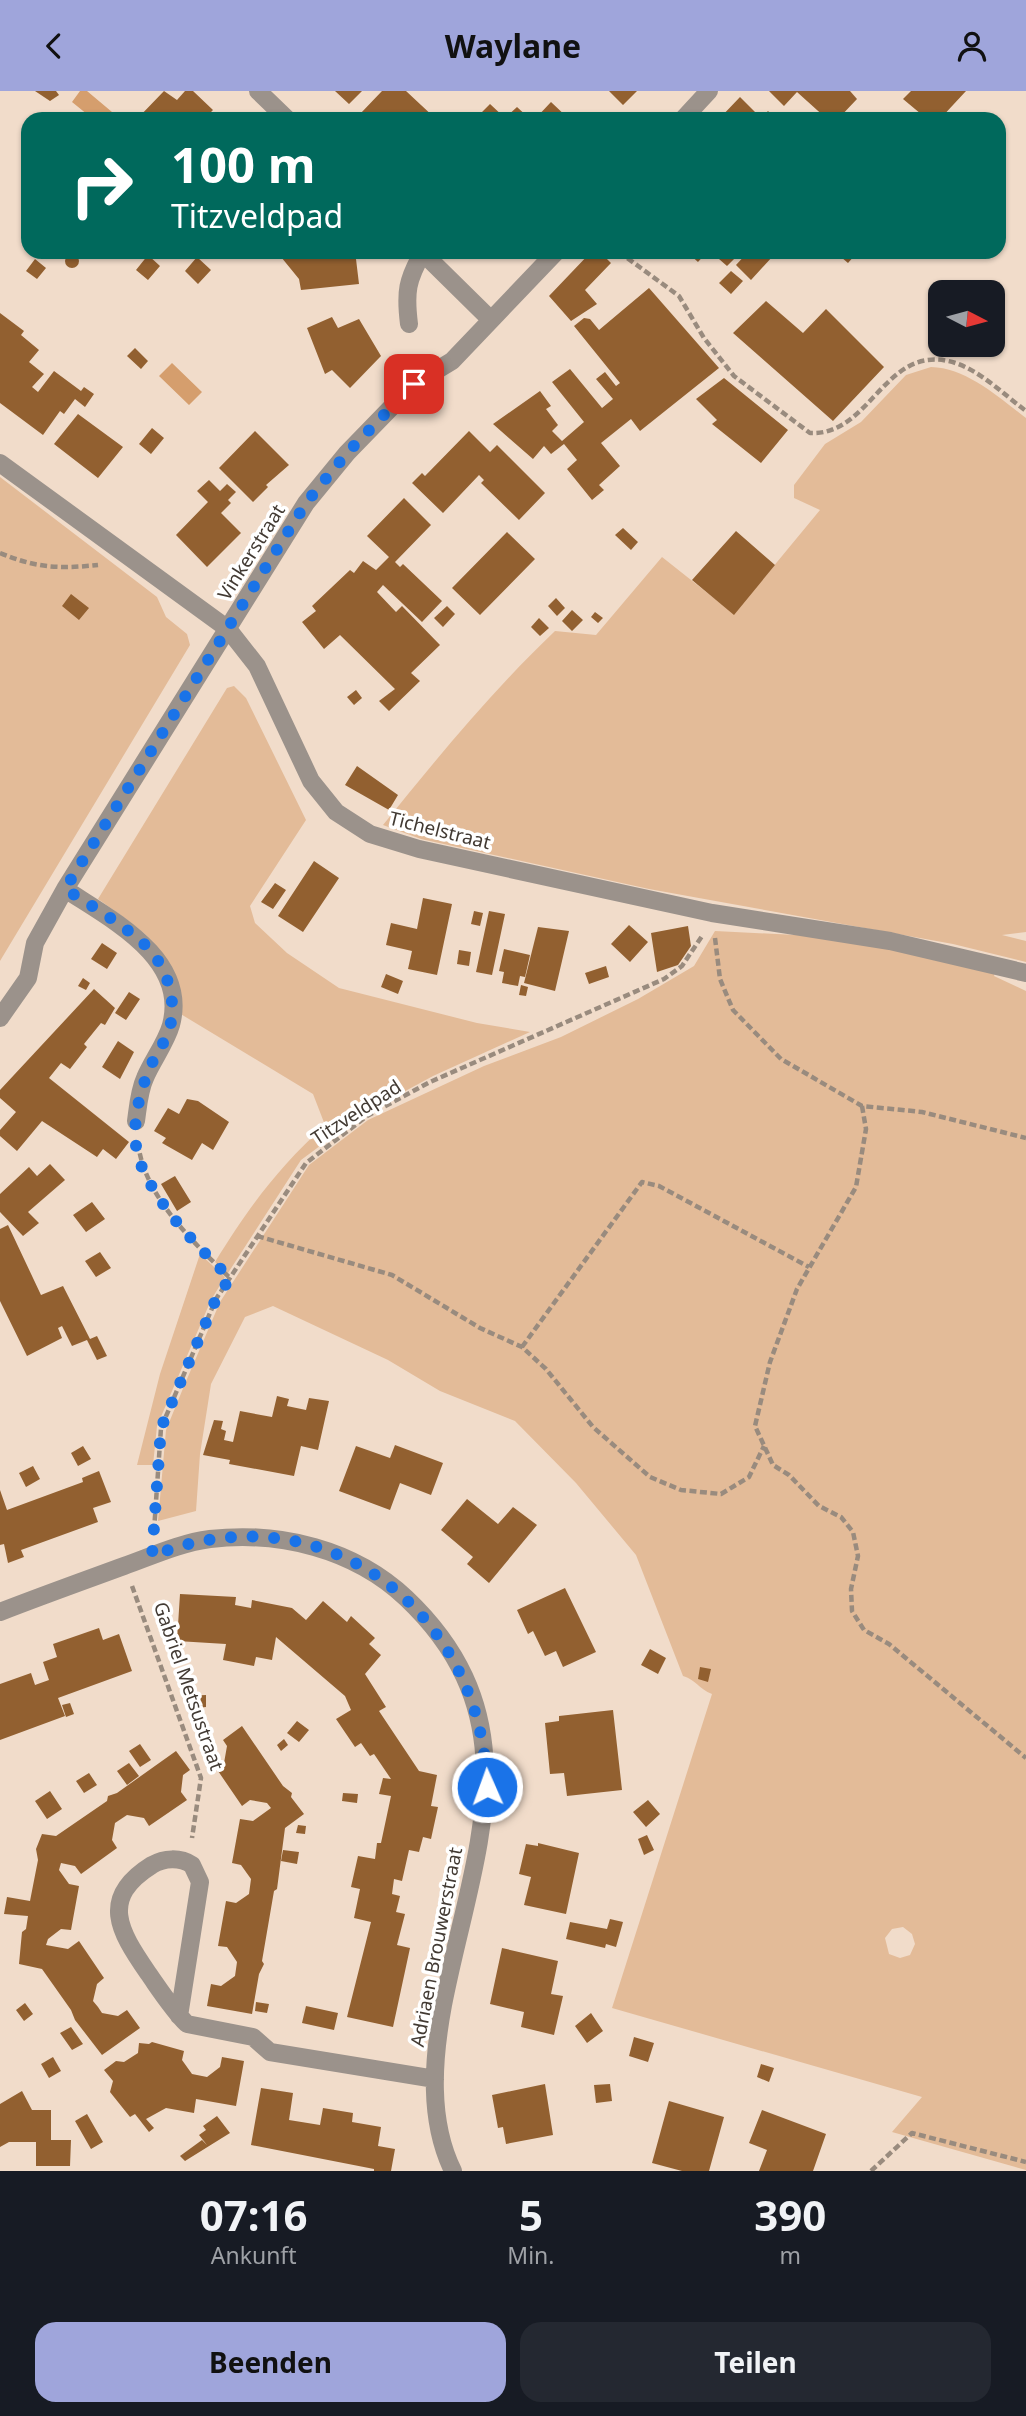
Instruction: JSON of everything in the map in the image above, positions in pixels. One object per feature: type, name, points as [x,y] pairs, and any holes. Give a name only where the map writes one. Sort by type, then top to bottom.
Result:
[{"type":"street","points":[[258,91],[280,112]]},
{"type":"street","points":[[690,112],[709,91]]},
{"type":"street","points":[[409,324],[406,301],[409,277],[419,259]]},
{"type":"street","points":[[430,259],[491,320]]},
{"type":"street","name":"Vinkerstraat","points":[[0,1018],[28,978],[35,943],[65,889],[306,503],[347,453],[414,384],[452,361],[549,259]]},
{"type":"street","name":"Tichelstraat","points":[[0,463],[228,629],[257,666],[311,781],[337,812],[370,834],[419,849],[712,913],[890,941],[1026,973]]},
{"type":"street","points":[[65,889],[146,945],[163,968],[170,989],[171,1024],[144,1081],[136,1121]]},
{"type":"street","name":"Adriaen Brouwerstraat","points":[[0,1612],[152,1556],[209,1539],[251,1537],[283,1539],[321,1548],[351,1561],[393,1587],[420,1612],[452,1655],[474,1701],[486,1748],[487,1787],[482,1827],[438,2033],[435,2079],[438,2120],[453,2171]]},
{"type":"street","points":[[179,2016],[200,1882],[196,1870],[187,1862],[165,1860],[132,1878],[122,1892],[118,1919],[125,1939],[179,2016],[197,2027],[253,2037],[270,2052],[435,2079]]},
{"type":"path","points":[[629,259],[679,296],[704,338],[734,376],[810,433],[835,430],[851,421],[891,377],[910,364],[927,360],[949,361],[975,373],[1026,411]]},
{"type":"path","points":[[0,553],[24,563],[59,569],[132,561]]},
{"type":"path","points":[[712,913],[720,979],[733,1010],[781,1059],[862,1106],[922,1112],[1026,1138]]},
{"type":"path","name":"Titzveldpad","points":[[152,1556],[161,1428],[216,1299],[306,1163],[367,1117],[430,1081],[664,979],[682,966],[704,933],[712,913]]},
{"type":"path","points":[[862,1106],[866,1129],[856,1187],[797,1289],[770,1362],[755,1426],[773,1465],[789,1475],[819,1506],[841,1517],[853,1532],[858,1568],[851,1602],[852,1611],[864,1630],[889,1644],[1026,1758]]},
{"type":"path","points":[[136,1121],[140,1164],[160,1198],[208,1258],[230,1278]]},
{"type":"path","points":[[522,1347],[642,1181],[659,1186],[809,1267]]},
{"type":"path","points":[[257,1236],[392,1275],[480,1328],[522,1347],[546,1369],[593,1427],[621,1455],[650,1477],[681,1490],[721,1494],[737,1486],[749,1477],[764,1445]]},
{"type":"path","name":"Gabriel Metsustraat","points":[[124,1566],[201,1778],[187,1862]]},
{"type":"path","points":[[871,2171],[912,2133],[1026,2162]]},
{"type":"shaded area","points":[[80,91],[87,91],[112,112],[84,112],[72,102]]},
{"type":"shaded area","points":[[172,363],[202,392],[189,405],[159,376]]},
{"type":"shaded area","points":[[931,367],[957,372],[969,378],[1026,418],[1026,932],[1002,935],[1026,941],[1026,962],[953,944],[649,889],[421,839],[383,825],[487,701],[555,631],[596,635],[662,557],[734,614],[820,510],[794,498],[794,485],[825,444],[861,422],[906,375]]},
{"type":"shaded area","points":[[0,477],[157,597],[166,617],[187,634],[190,645],[0,961]]},
{"type":"shaded area","points":[[234,686],[246,698],[306,820],[250,906],[255,923],[287,953],[339,988],[477,1023],[530,1032],[433,1076],[363,1114],[301,1160],[228,1273],[215,1262],[228,1242],[278,1173],[325,1125],[313,1094],[179,1013],[171,972],[155,944],[98,899],[227,688]]},
{"type":"shaded area","points":[[715,931],[816,936],[891,948],[995,973],[994,976],[1026,991],[1026,2170],[892,2132],[922,2097],[612,2008],[712,1694],[683,1676],[636,1555],[576,1483],[515,1421],[440,1391],[388,1360],[273,1306],[245,1317],[211,1384],[200,1454],[196,1511],[158,1521],[166,1430],[184,1386],[220,1302],[309,1165],[368,1120],[484,1066],[561,1037],[638,999],[694,966]],"holes":[[[903,1927],[912,1934],[915,1944],[910,1955],[900,1958],[889,1954],[885,1938],[892,1929]]]},
{"type":"shaded area","points":[[200,1254],[225,1277],[211,1300],[157,1426],[153,1465],[137,1465],[160,1374]]},
{"type":"building","points":[[35,91],[56,91],[59,95],[50,101]]},
{"type":"building","points":[[164,91],[177,100],[185,91],[193,91],[213,110],[211,112],[144,112]]},
{"type":"building","points":[[335,91],[362,91],[349,104]]},
{"type":"building","points":[[382,91],[406,91],[428,112],[362,112]]},
{"type":"building","points":[[609,91],[637,91],[623,105]]},
{"type":"building","points":[[769,91],[850,91],[857,99],[845,112],[819,112],[797,92],[784,106]]},
{"type":"building","points":[[911,91],[966,91],[946,112],[919,112],[903,99]]},
{"type":"building","points":[[740,97],[755,112],[726,112]]},
{"type":"building","points":[[551,102],[562,112],[542,112]]},
{"type":"building","points":[[490,104],[499,112],[482,112]]},
{"type":"building","points":[[35,259],[46,268],[37,279],[26,271]]},
{"type":"building","points":[[65,259],[79,259],[75,268],[69,268],[65,264]]},
{"type":"building","points":[[145,259],[152,259],[160,266],[148,280],[136,270]]},
{"type":"building","points":[[195,259],[199,259],[211,270],[198,284],[185,271]]},
{"type":"building","points":[[283,259],[356,259],[359,284],[301,290],[299,279]]},
{"type":"building","points":[[584,259],[607,259],[611,263],[585,290],[597,304],[571,321],[549,296]]},
{"type":"building","points":[[719,259],[734,259],[727,266]]},
{"type":"building","points":[[742,259],[770,259],[751,280],[736,265]]},
{"type":"building","points":[[731,271],[743,281],[731,294],[719,283]]},
{"type":"building","points":[[649,288],[719,368],[640,431],[631,419],[601,443],[620,466],[599,485],[604,490],[592,500],[567,469],[577,460],[564,444],[551,454],[544,446],[533,459],[493,424],[540,391],[551,406],[546,409],[558,425],[552,431],[562,441],[584,422],[552,382],[570,369],[602,408],[613,399],[596,379],[605,372],[616,386],[620,383],[574,326],[584,318],[590,319],[599,330]]},
{"type":"building","points":[[766,301],[803,333],[826,309],[884,367],[833,421],[733,333]]},
{"type":"building","points":[[0,313],[24,331],[21,335],[39,350],[29,362],[44,374],[32,387],[38,392],[54,371],[81,391],[84,387],[94,394],[85,407],[75,399],[64,414],[60,411],[43,435],[0,403]]},
{"type":"building","points":[[332,317],[338,328],[359,319],[381,356],[350,388],[332,370],[325,374],[307,328]]},
{"type":"building","points":[[135,348],[148,361],[141,369],[127,356]]},
{"type":"building","points":[[724,378],[788,430],[761,463],[712,424],[717,420],[696,399]]},
{"type":"building","points":[[78,414],[123,447],[98,478],[54,444]]},
{"type":"building","points":[[152,428],[164,438],[151,454],[139,444]]},
{"type":"building","points":[[255,431],[289,465],[266,485],[268,487],[253,502],[219,468]]},
{"type":"building","points":[[469,431],[490,452],[497,445],[545,493],[519,520],[481,483],[484,480],[479,475],[443,513],[412,483],[422,473],[425,476]]},
{"type":"building","points":[[209,480],[220,491],[227,484],[236,492],[228,500],[231,503],[221,513],[241,533],[207,567],[176,535],[208,502],[197,491]]},
{"type":"building","points":[[404,498],[431,525],[395,562],[400,567],[403,564],[442,601],[422,622],[383,585],[377,592],[396,612],[402,606],[440,645],[411,673],[420,681],[389,711],[379,701],[395,689],[340,635],[324,649],[302,622],[316,611],[312,606],[350,570],[354,573],[363,561],[376,570],[389,557],[367,536]]},
{"type":"building","points":[[623,528],[638,542],[631,550],[615,535]]},
{"type":"building","points":[[736,531],[775,565],[734,615],[692,580]]},
{"type":"building","points":[[507,532],[535,559],[480,615],[452,588]]},
{"type":"building","points":[[71,594],[89,608],[79,620],[62,606]]},
{"type":"building","points":[[556,598],[565,608],[557,616],[548,606]]},
{"type":"building","points":[[447,606],[455,614],[443,627],[434,618]]},
{"type":"building","points":[[572,610],[583,620],[572,631],[562,621]]},
{"type":"building","points":[[595,612],[603,618],[598,623],[591,617]]},
{"type":"building","points":[[539,618],[549,628],[540,636],[531,627]]},
{"type":"building","points":[[356,690],[362,698],[354,705],[347,697]]},
{"type":"building","points":[[357,766],[398,795],[389,810],[345,785]]},
{"type":"building","points":[[314,861],[339,878],[303,932],[278,916]]},
{"type":"building","points":[[275,883],[286,890],[273,909],[261,902]]},
{"type":"building","points":[[423,898],[452,904],[437,975],[408,969],[412,951],[386,945],[391,923],[417,929]]},
{"type":"building","points":[[474,911],[483,913],[480,926],[471,924]]},
{"type":"building","points":[[489,911],[505,914],[492,975],[476,972]]},
{"type":"building","points":[[629,925],[648,942],[630,962],[611,944]]},
{"type":"building","points":[[688,926],[691,946],[678,965],[657,972],[651,933]]},
{"type":"building","points":[[538,927],[569,931],[555,991],[524,983]]},
{"type":"building","points":[[102,943],[117,953],[107,969],[91,959]]},
{"type":"building","points":[[504,949],[530,955],[525,977],[520,976],[518,986],[502,983],[504,972],[499,971]]},
{"type":"building","points":[[459,950],[471,952],[469,966],[457,964]]},
{"type":"building","points":[[606,966],[609,977],[589,984],[585,973]]},
{"type":"building","points":[[386,974],[403,981],[398,994],[381,987]]},
{"type":"building","points":[[83,978],[90,983],[86,990],[78,986]]},
{"type":"building","points":[[521,985],[528,987],[526,996],[519,995]]},
{"type":"building","points":[[94,989],[115,1008],[105,1025],[101,1023],[84,1044],[87,1047],[70,1069],[61,1063],[49,1078],[129,1142],[116,1159],[103,1149],[97,1157],[42,1121],[17,1151],[0,1136],[0,1130],[16,1112],[0,1098],[0,1090]]},
{"type":"building","points":[[129,992],[140,999],[126,1020],[115,1013]]},
{"type":"building","points":[[118,1041],[134,1052],[120,1079],[102,1067]]},
{"type":"building","points":[[187,1099],[198,1101],[229,1122],[213,1150],[202,1143],[192,1160],[162,1143],[166,1138],[154,1131],[168,1108],[179,1114]]},
{"type":"building","points":[[50,1164],[65,1180],[28,1212],[39,1223],[23,1236],[0,1212],[0,1194],[29,1167],[37,1176]]},
{"type":"building","points":[[175,1176],[191,1202],[177,1211],[161,1184]]},
{"type":"building","points":[[92,1202],[105,1219],[86,1232],[73,1215]]},
{"type":"building","points":[[8,1225],[41,1295],[63,1286],[90,1339],[97,1336],[107,1356],[97,1360],[87,1340],[72,1346],[62,1326],[58,1328],[62,1338],[27,1356],[0,1301],[0,1229]]},
{"type":"building","points":[[100,1252],[111,1268],[96,1277],[85,1261]]},
{"type":"building","points":[[277,1396],[289,1399],[287,1406],[306,1410],[309,1398],[329,1401],[318,1450],[301,1446],[294,1476],[229,1464],[230,1460],[203,1455],[214,1420],[223,1421],[221,1429],[226,1431],[224,1440],[233,1442],[240,1411],[272,1417]]},
{"type":"building","points":[[395,1445],[443,1463],[431,1495],[400,1483],[390,1510],[339,1491],[356,1446],[390,1458]]},
{"type":"building","points":[[83,1446],[91,1459],[78,1466],[71,1453]]},
{"type":"building","points":[[33,1466],[40,1479],[26,1487],[19,1473]]},
{"type":"building","points":[[99,1471],[111,1502],[93,1508],[98,1522],[21,1550],[24,1557],[8,1563],[4,1544],[0,1545],[0,1490],[7,1510],[83,1482],[82,1478]]},
{"type":"building","points":[[467,1499],[498,1524],[513,1507],[537,1525],[489,1583],[467,1564],[473,1557],[441,1530]]},
{"type":"building","points":[[565,1588],[596,1652],[563,1667],[556,1651],[545,1656],[533,1631],[528,1634],[517,1610]]},
{"type":"building","points":[[180,1594],[236,1597],[235,1605],[251,1608],[252,1600],[292,1608],[306,1620],[323,1601],[347,1622],[351,1616],[375,1638],[369,1644],[381,1655],[365,1674],[386,1707],[379,1711],[419,1771],[437,1775],[431,1806],[438,1807],[431,1839],[423,1837],[419,1852],[409,1850],[402,1881],[394,1879],[392,1894],[400,1896],[396,1912],[405,1914],[397,1945],[410,1948],[393,2027],[347,2017],[371,1922],[354,1918],[360,1889],[351,1887],[358,1856],[375,1859],[377,1843],[381,1843],[391,1796],[379,1794],[383,1778],[391,1779],[374,1754],[370,1756],[361,1743],[355,1747],[336,1719],[351,1710],[345,1696],[276,1637],[272,1660],[256,1657],[254,1666],[223,1660],[226,1644],[177,1641]]},
{"type":"building","points":[[99,1628],[103,1640],[119,1634],[132,1671],[58,1698],[65,1716],[0,1740],[0,1684],[31,1673],[35,1685],[49,1680],[43,1662],[57,1657],[53,1644]]},
{"type":"building","points":[[650,1649],[666,1658],[658,1674],[641,1665]]},
{"type":"building","points":[[700,1667],[711,1669],[708,1682],[698,1679]]},
{"type":"building","points":[[206,1695],[206,1707],[186,1709],[184,1696]]},
{"type":"building","points":[[70,1703],[74,1714],[66,1717],[62,1705]]},
{"type":"building","points":[[613,1710],[622,1790],[567,1796],[564,1773],[550,1774],[545,1723],[559,1721],[559,1716]]},
{"type":"building","points":[[297,1721],[309,1730],[299,1742],[287,1733]]},
{"type":"building","points":[[242,1726],[283,1786],[292,1793],[291,1797],[304,1814],[285,1828],[277,1889],[274,1891],[262,1961],[264,1964],[259,1974],[252,2014],[207,2006],[211,1984],[221,1986],[235,1976],[237,1962],[227,1947],[218,1946],[226,1901],[236,1903],[249,1894],[251,1879],[241,1865],[232,1863],[240,1819],[253,1821],[271,1808],[267,1803],[250,1800],[242,1806],[216,1768],[224,1763],[227,1746],[223,1740]]},
{"type":"building","points":[[284,1739],[288,1745],[281,1751],[277,1745]]},
{"type":"building","points":[[140,1744],[151,1760],[140,1767],[129,1751]]},
{"type":"building","points":[[176,1751],[190,1770],[183,1775],[181,1792],[187,1800],[149,1826],[144,1818],[127,1815],[115,1823],[112,1840],[117,1848],[81,1874],[75,1866],[61,1863],[59,1870],[69,1884],[79,1886],[71,1930],[61,1929],[48,1939],[46,1945],[68,1949],[79,1941],[104,1978],[97,1984],[93,2001],[102,2013],[118,2016],[127,2010],[140,2028],[102,2055],[75,2020],[42,1969],[19,1964],[22,1932],[26,1929],[28,1916],[4,1914],[7,1897],[30,1901],[38,1860],[36,1849],[42,1834],[56,1836],[107,1801],[108,1796],[117,1793]]},
{"type":"building","points":[[129,1763],[139,1776],[127,1785],[117,1771]]},
{"type":"building","points":[[89,1773],[97,1785],[84,1793],[76,1781]]},
{"type":"building","points":[[50,1791],[62,1809],[47,1819],[35,1801]]},
{"type":"building","points":[[343,1793],[358,1794],[357,1803],[342,1801]]},
{"type":"building","points":[[648,1800],[660,1814],[646,1827],[633,1812]]},
{"type":"building","points":[[298,1825],[306,1826],[305,1834],[296,1833]]},
{"type":"building","points":[[647,1835],[654,1850],[644,1855],[638,1839]]},
{"type":"building","points":[[538,1843],[579,1853],[566,1914],[524,1905],[531,1877],[519,1874],[526,1844],[538,1846]]},
{"type":"building","points":[[283,1850],[299,1852],[297,1864],[281,1861]]},
{"type":"building","points":[[610,1919],[623,1922],[616,1947],[606,1944],[605,1948],[566,1939],[570,1922],[607,1929]]},
{"type":"building","points":[[502,1948],[558,1961],[551,1994],[563,1996],[554,2035],[521,2027],[524,2012],[490,2004]]},
{"type":"building","points":[[256,2002],[269,2004],[267,2013],[255,2011]]},
{"type":"building","points":[[25,2003],[33,2014],[24,2021],[16,2010]]},
{"type":"building","points":[[306,2006],[338,2013],[334,2030],[302,2023]]},
{"type":"building","points":[[591,2013],[603,2031],[587,2043],[575,2026]]},
{"type":"building","points":[[71,2027],[83,2044],[72,2050],[60,2033]]},
{"type":"building","points":[[634,2037],[654,2043],[648,2062],[629,2056]]},
{"type":"building","points":[[152,2042],[184,2051],[182,2060],[192,2074],[207,2077],[220,2067],[222,2057],[244,2061],[236,2106],[196,2099],[194,2113],[166,2108],[146,2119],[154,2128],[149,2132],[135,2114],[130,2117],[110,2092],[113,2081],[104,2070],[116,2061],[124,2062],[138,2053],[139,2043]]},
{"type":"building","points":[[53,2057],[61,2071],[49,2078],[41,2064]]},
{"type":"building","points":[[761,2064],[774,2068],[769,2082],[757,2077]]},
{"type":"building","points":[[545,2084],[553,2135],[506,2144],[503,2127],[498,2128],[492,2095]]},
{"type":"building","points":[[610,2084],[612,2101],[596,2103],[594,2085]]},
{"type":"building","points":[[261,2088],[293,2093],[289,2120],[320,2125],[323,2108],[353,2113],[352,2122],[381,2127],[378,2146],[395,2149],[391,2171],[374,2171],[251,2145]]},
{"type":"building","points":[[22,2091],[32,2110],[51,2110],[51,2140],[71,2140],[70,2166],[36,2166],[36,2142],[9,2142],[0,2147],[0,2104]]},
{"type":"building","points":[[669,2101],[724,2117],[709,2171],[682,2171],[652,2163]]},
{"type":"building","points":[[762,2110],[826,2134],[813,2171],[759,2171],[767,2150],[749,2143]]},
{"type":"building","points":[[87,2114],[103,2142],[91,2149],[75,2121]]},
{"type":"building","points":[[217,2116],[230,2133],[185,2161],[180,2156],[202,2140],[207,2145],[199,2135],[206,2130],[203,2126]]},
{"type":"route","points":[[414,384],[347,453],[306,503],[65,889],[146,945],[163,968],[170,989],[171,1024],[144,1081],[136,1121],[140,1164],[166,1207],[208,1258],[230,1278],[216,1299],[161,1428],[152,1556],[209,1539],[283,1539],[321,1548],[383,1579],[420,1612],[452,1655],[474,1701],[486,1748],[487,1787]]}]
